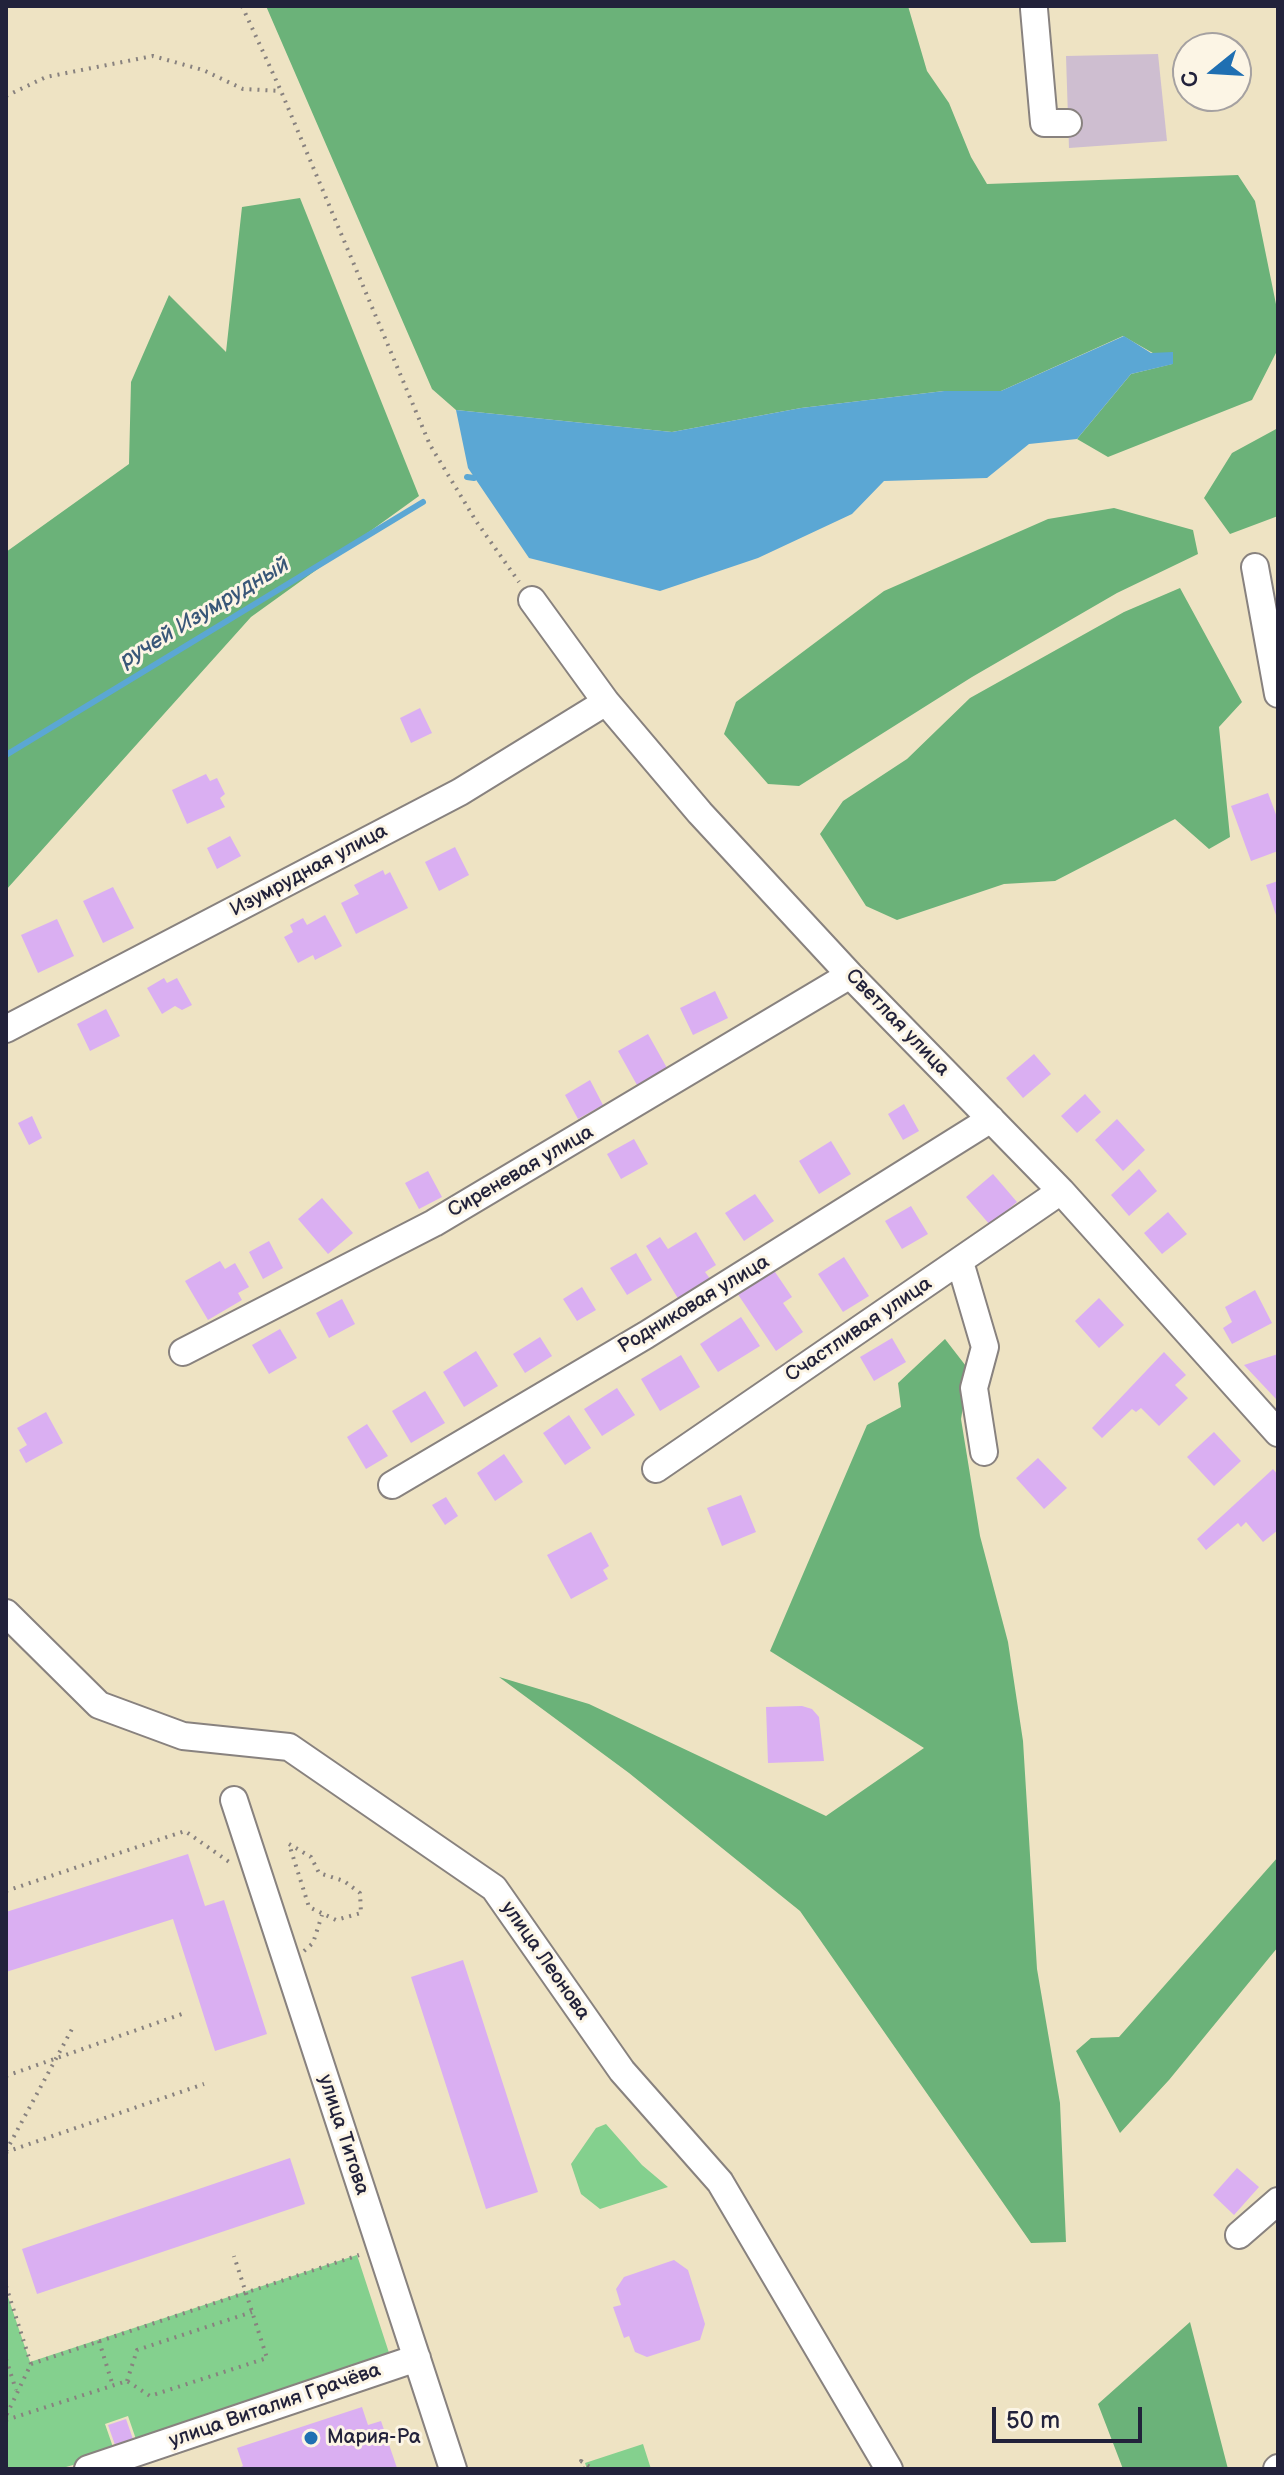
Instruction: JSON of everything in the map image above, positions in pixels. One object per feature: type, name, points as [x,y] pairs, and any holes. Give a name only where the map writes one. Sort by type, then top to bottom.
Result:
[{"type":"street","points":[[1039,7],[1044,123],[1068,123]]},
{"type":"street","points":[[1255,567],[1278,694]]},
{"type":"street","name":"Светлая улица","points":[[532,600],[606,702],[700,813],[850,975],[1061,1191],[1278,1433]]},
{"type":"street","name":"Изумрудная улица","points":[[6,1029],[460,792],[606,702]]},
{"type":"street","name":"Сиреневая улица","points":[[183,1352],[434,1223],[850,975]]},
{"type":"street","name":"Родниковая улица","points":[[392,1485],[646,1335],[991,1119]]},
{"type":"street","name":"Счастливая улица","points":[[656,1469],[1061,1191]]},
{"type":"street","points":[[960,1262],[985,1347],[974,1388],[984,1452]]},
{"type":"street","name":"улица Леонова","points":[[6,1613],[99,1705],[183,1736],[289,1747],[494,1888],[622,2071],[720,2182],[889,2469]]},
{"type":"street","name":"улица Титова","points":[[234,1800],[453,2469]]},
{"type":"street","points":[[1239,2235],[1278,2201]]},
{"type":"street","name":"улица Виталия Грачёва","points":[[88,2469],[417,2358]]},
{"type":"path","points":[[242,6],[430,445],[476,521],[532,600]]},
{"type":"path","points":[[6,96],[46,77],[153,56],[203,70],[243,89],[281,91]]},
{"type":"path","points":[[6,1891],[185,1831],[239,1869]]},
{"type":"path","points":[[289,1844],[311,1857],[319,1873],[332,1880],[344,1881],[360,1893],[361,1913],[336,1920],[322,1915],[309,1907],[289,1844]]},
{"type":"path","points":[[288,1966],[313,1943],[322,1915]]},
{"type":"path","points":[[6,2076],[182,2014]]},
{"type":"path","points":[[6,2152],[72,2029]]},
{"type":"path","points":[[6,2152],[204,2084]]},
{"type":"path","points":[[31,2364],[381,2248]]},
{"type":"path","points":[[127,2381],[150,2396],[267,2358],[234,2256]]},
{"type":"path","points":[[6,2286],[31,2364],[6,2418]]},
{"type":"path","points":[[127,2381],[137,2350],[252,2312]]},
{"type":"path","points":[[99,2341],[113,2386]]},
{"type":"path","points":[[6,2359],[17,2392]]},
{"type":"path","points":[[6,2418],[127,2381]]},
{"type":"path","points":[[583,2469],[581,2461],[593,2469]]},
{"type":"shaded area","points":[[1158,54],[1167,141],[1069,148],[1066,56]]},
{"type":"green space","points":[[266,6],[908,6],[927,71],[949,103],[971,157],[987,184],[1238,175],[1255,201],[1278,314],[1278,349],[1252,400],[1108,457],[1077,439],[1131,374],[1172,364],[1123,336],[1001,391],[944,391],[801,408],[672,432],[456,410],[432,389]]},
{"type":"green space","points":[[300,198],[419,496],[251,617],[6,890],[6,552],[129,464],[131,382],[169,295],[226,352],[242,207]]},
{"type":"green space","points":[[1278,428],[1278,516],[1230,534],[1204,498],[1232,453]]},
{"type":"green space","points":[[1114,508],[1193,530],[1198,554],[1117,593],[972,677],[799,786],[768,784],[724,734],[736,702],[884,591],[1048,519]]},
{"type":"green space","points":[[1180,588],[1242,702],[1219,727],[1230,837],[1209,849],[1175,819],[1055,881],[1004,884],[897,920],[866,906],[820,834],[843,801],[907,759],[970,698],[1124,612]]},
{"type":"green space","points":[[945,1339],[969,1370],[961,1419],[980,1536],[1008,1642],[1023,1741],[1037,1969],[1060,2103],[1066,2242],[1031,2243],[800,1911],[629,1773],[499,1677],[589,1704],[826,1816],[924,1748],[770,1651],[867,1425],[901,1407],[898,1383]]},
{"type":"green space","points":[[1278,1857],[1278,1947],[1169,2080],[1120,2133],[1076,2051],[1091,2038],[1119,2037]]},
{"type":"green space","points":[[606,2124],[642,2165],[668,2187],[600,2209],[581,2194],[571,2164],[596,2128]]},
{"type":"green space","points":[[357,2255],[392,2362],[139,2448],[128,2416],[105,2424],[115,2453],[59,2469],[6,2469],[6,2291],[30,2362]]},
{"type":"green space","points":[[1190,2322],[1228,2469],[1123,2469],[1098,2404]]},
{"type":"green space","points":[[643,2444],[651,2469],[587,2469],[585,2463]]},
{"type":"water","points":[[1124,336],[1151,353],[1173,352],[1173,364],[1131,374],[1077,439],[1029,444],[987,478],[884,481],[852,514],[758,558],[660,591],[529,558],[468,468],[456,410],[672,432],[801,408],[944,391],[1001,391]]},
{"type":"building","points":[[420,708],[432,733],[411,743],[400,718]]},
{"type":"building","points":[[206,774],[210,781],[217,778],[225,794],[220,798],[225,807],[187,824],[172,790]]},
{"type":"building","points":[[1268,793],[1278,820],[1278,851],[1251,861],[1231,806]]},
{"type":"building","points":[[230,836],[241,856],[217,869],[207,848]]},
{"type":"building","points":[[455,847],[469,875],[439,891],[425,862]]},
{"type":"building","points":[[383,870],[385,875],[390,872],[408,908],[356,934],[341,903],[359,894],[354,885]]},
{"type":"building","points":[[1278,881],[1278,918],[1277,918],[1266,885]]},
{"type":"building","points":[[113,887],[134,928],[103,943],[83,901]]},
{"type":"building","points":[[325,915],[342,946],[315,960],[313,955],[298,963],[284,937],[293,932],[290,925],[303,918],[307,925]]},
{"type":"building","points":[[57,919],[74,956],[38,973],[21,935]]},
{"type":"building","points":[[164,978],[167,983],[177,978],[192,1005],[182,1010],[175,1006],[162,1014],[147,988]]},
{"type":"building","points":[[715,991],[728,1018],[693,1035],[680,1008]]},
{"type":"building","points":[[106,1009],[120,1036],[90,1051],[77,1024]]},
{"type":"building","points":[[648,1034],[667,1068],[637,1085],[618,1051]]},
{"type":"building","points":[[1034,1054],[1051,1074],[1023,1098],[1006,1078]]},
{"type":"building","points":[[590,1080],[603,1105],[578,1119],[565,1095]]},
{"type":"building","points":[[1085,1094],[1101,1112],[1077,1133],[1061,1116]]},
{"type":"building","points":[[904,1104],[919,1131],[903,1140],[888,1114]]},
{"type":"building","points":[[32,1116],[42,1138],[29,1145],[18,1123]]},
{"type":"building","points":[[1117,1119],[1145,1150],[1123,1171],[1095,1140]]},
{"type":"building","points":[[634,1139],[648,1164],[621,1179],[607,1154]]},
{"type":"building","points":[[831,1141],[851,1174],[819,1194],[799,1161]]},
{"type":"building","points":[[1139,1169],[1157,1191],[1129,1216],[1111,1195]]},
{"type":"building","points":[[428,1171],[442,1197],[419,1209],[405,1183]]},
{"type":"building","points":[[993,1174],[1017,1202],[990,1225],[966,1197]]},
{"type":"building","points":[[755,1194],[774,1221],[744,1241],[725,1213]]},
{"type":"building","points":[[322,1198],[353,1233],[328,1254],[298,1219]]},
{"type":"building","points":[[911,1206],[928,1234],[902,1249],[885,1221]]},
{"type":"building","points":[[1168,1212],[1187,1234],[1162,1254],[1144,1233]]},
{"type":"building","points":[[696,1232],[716,1265],[705,1272],[711,1280],[679,1300],[646,1246],[660,1237],[668,1249]]},
{"type":"building","points":[[269,1241],[283,1268],[263,1279],[249,1252]]},
{"type":"building","points":[[636,1253],[652,1280],[627,1295],[610,1268]]},
{"type":"building","points":[[844,1257],[869,1296],[843,1312],[818,1274]]},
{"type":"building","points":[[220,1261],[225,1269],[235,1263],[249,1287],[238,1293],[242,1300],[208,1320],[185,1281]]},
{"type":"building","points":[[773,1269],[792,1297],[783,1303],[803,1332],[776,1351],[737,1293]]},
{"type":"building","points":[[582,1287],[596,1310],[577,1321],[563,1299]]},
{"type":"building","points":[[1255,1290],[1272,1323],[1232,1344],[1223,1328],[1232,1322],[1225,1307]]},
{"type":"building","points":[[1099,1298],[1124,1325],[1099,1348],[1075,1321]]},
{"type":"building","points":[[342,1299],[355,1324],[329,1338],[316,1313]]},
{"type":"building","points":[[741,1317],[760,1346],[718,1372],[700,1344]]},
{"type":"building","points":[[280,1329],[297,1358],[269,1374],[252,1345]]},
{"type":"building","points":[[540,1337],[552,1356],[525,1373],[513,1354]]},
{"type":"building","points":[[892,1338],[906,1362],[874,1381],[860,1357]]},
{"type":"building","points":[[476,1351],[498,1386],[464,1407],[443,1372]]},
{"type":"building","points":[[1164,1352],[1186,1375],[1175,1385],[1188,1398],[1159,1426],[1141,1408],[1136,1412],[1132,1409],[1102,1438],[1092,1428]]},
{"type":"building","points":[[1278,1354],[1278,1398],[1276,1399],[1244,1365]]},
{"type":"building","points":[[681,1355],[700,1387],[660,1411],[641,1379]]},
{"type":"building","points":[[617,1388],[635,1415],[602,1436],[584,1409]]},
{"type":"building","points":[[425,1391],[445,1423],[411,1443],[392,1411]]},
{"type":"building","points":[[46,1412],[63,1443],[26,1463],[19,1450],[27,1445],[17,1428]]},
{"type":"building","points":[[569,1415],[591,1448],[565,1465],[543,1433]]},
{"type":"building","points":[[367,1424],[388,1456],[366,1469],[347,1437]]},
{"type":"building","points":[[1214,1432],[1241,1461],[1214,1486],[1187,1457]]},
{"type":"building","points":[[504,1454],[523,1482],[495,1501],[477,1473]]},
{"type":"building","points":[[1038,1458],[1067,1488],[1044,1509],[1016,1478]]},
{"type":"building","points":[[1273,1469],[1278,1475],[1278,1530],[1263,1542],[1246,1522],[1241,1527],[1238,1523],[1206,1550],[1197,1539]]},
{"type":"building","points":[[741,1495],[756,1532],[722,1546],[707,1508]]},
{"type":"building","points":[[446,1497],[458,1516],[445,1525],[432,1505]]},
{"type":"building","points":[[591,1532],[609,1566],[603,1570],[608,1579],[571,1599],[547,1555]]},
{"type":"building","points":[[802,1706],[812,1709],[819,1717],[824,1761],[768,1763],[766,1707]]},
{"type":"building","points":[[188,1854],[205,1906],[224,1900],[267,2034],[215,2051],[173,1919],[6,1972],[6,1912]]},
{"type":"building","points":[[463,1960],[538,2192],[486,2209],[411,1977]]},
{"type":"building","points":[[290,2158],[305,2204],[37,2294],[22,2249]]},
{"type":"building","points":[[1237,2168],[1259,2187],[1234,2215],[1213,2195]]},
{"type":"building","points":[[674,2260],[688,2270],[705,2324],[700,2340],[647,2357],[635,2352],[629,2336],[624,2338],[613,2307],[621,2305],[616,2289],[624,2277]]},
{"type":"building","points":[[362,2407],[368,2425],[381,2421],[397,2468],[237,2469],[243,2466],[237,2448]]},
{"type":"building","points":[[126,2419],[133,2439],[115,2445],[108,2425]]},
{"type":"waterway","name":"ручей Изумрудный","points":[[467,477],[474,478]]},
{"type":"waterway","name":"ручей Изумрудный","points":[[6,755],[423,502]]},
{"type":"place","name":"Мария-Ра","points":[[311,2438]]}]
